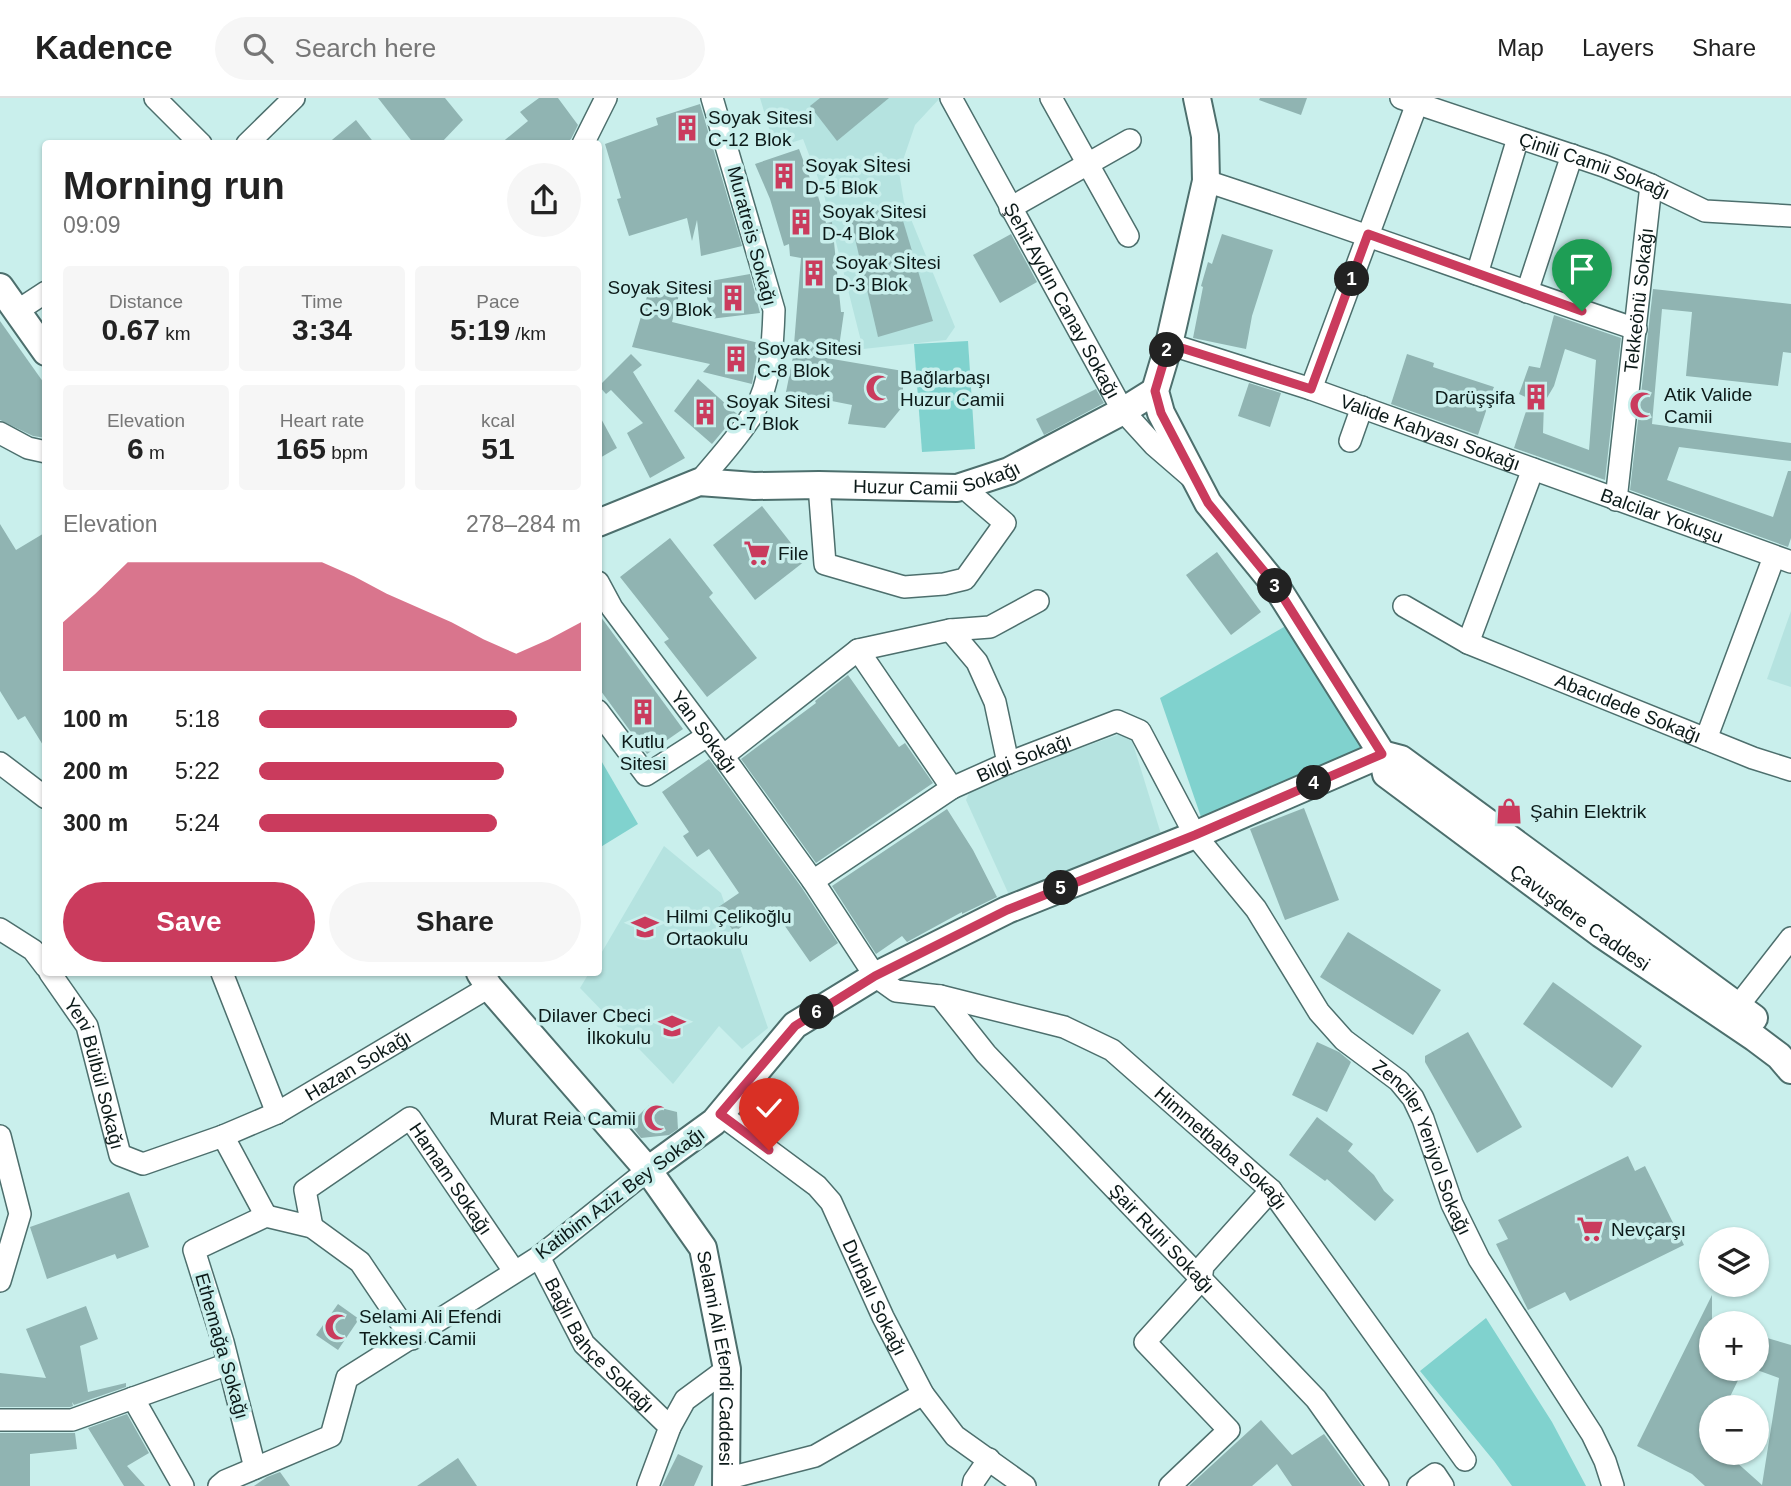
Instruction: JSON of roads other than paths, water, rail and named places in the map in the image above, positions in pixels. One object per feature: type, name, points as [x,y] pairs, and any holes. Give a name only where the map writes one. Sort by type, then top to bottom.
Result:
[{"type":"street","points":[[155,98],[197,140]]},
{"type":"street","points":[[251,140],[294,98]]},
{"type":"street","points":[[585,140],[606,98]]},
{"type":"street","name":"Muratreis Sokağı","points":[[699,482],[739,434],[755,409],[773,345],[774,310],[712,98]]},
{"type":"street","points":[[1051,98],[1128,236]]},
{"type":"street","points":[[1197,98],[1205,136],[1206,181],[1169,344],[1155,391],[1161,413],[1208,503],[1276,586],[1382,754]]},
{"type":"street","name":"Şehit Aydın Canay Sokağı","points":[[950,99],[1123,411],[1154,445],[1197,482]]},
{"type":"street","points":[[1311,389],[1368,234],[1413,100]]},
{"type":"street","name":"Çinili Camii Sokağı","points":[[1413,100],[1651,185],[1705,211],[1791,216]]},
{"type":"street","points":[[1476,274],[1518,138]]},
{"type":"street","points":[[1010,208],[1130,140]]},
{"type":"street","points":[[1527,292],[1572,155]]},
{"type":"street","points":[[1206,181],[1368,234],[1636,329]]},
{"type":"street","name":"Tekkeönü Sokağı","points":[[1616,500],[1651,185]]},
{"type":"street","points":[[0,287],[42,346]]},
{"type":"street","points":[[17,311],[42,295]]},
{"type":"street","name":"Valide Kahyası Sokağı","points":[[1169,344],[1311,389],[1533,469]]},
{"type":"street","name":"Huzur Camii Sokağı","points":[[699,482],[754,486],[963,487],[1009,471],[1123,411],[1155,391]]},
{"type":"street","points":[[1350,441],[1362,407]]},
{"type":"street","points":[[0,433],[29,448],[42,451]]},
{"type":"street","points":[[1468,643],[1533,469]]},
{"type":"street","name":"Balcilar Yokuşu","points":[[1533,469],[1783,559]]},
{"type":"street","points":[[602,521],[699,482]]},
{"type":"street","points":[[819,485],[825,564],[904,587],[944,584],[965,579],[1005,523],[963,487]]},
{"type":"street","points":[[1706,739],[1783,559]]},
{"type":"street","name":"Yan Sokağı","points":[[602,589],[612,608],[813,881],[875,976]]},
{"type":"street","points":[[723,756],[858,650],[950,630],[990,627],[1038,601]]},
{"type":"street","name":"Abacıdede Sokağı","points":[[1404,606],[1468,643],[1706,739],[1791,770]]},
{"type":"street","points":[[950,630],[977,662],[995,702],[1008,763]]},
{"type":"street","name":"Bilgi Sokağı","points":[[858,650],[952,788],[1117,721],[1140,731],[1195,835]]},
{"type":"street","points":[[602,720],[646,775],[707,736]]},
{"type":"street","name":"Katibim Aziz Bey Sokağı","points":[[219,1486],[225,1481],[331,1436],[347,1378],[539,1257],[648,1170],[714,1122],[795,1026],[875,976],[1007,910],[1195,835],[1382,754]]},
{"type":"street","name":"Çavuşdere Caddesi","points":[[1382,754],[1401,759],[1594,915],[1779,1056],[1791,1070]]},
{"type":"street","points":[[0,763],[42,795]]},
{"type":"street","points":[[813,881],[952,788]]},
{"type":"street","name":"Zenciler Yeniyol Sokağı","points":[[1195,835],[1256,909],[1309,998],[1331,1027],[1344,1040],[1392,1075],[1413,1098],[1463,1230],[1592,1434],[1613,1486]]},
{"type":"street","name":"Çavuşdere Caddesi","points":[[1594,915],[1738,1006],[1779,1036],[1791,1049]]},
{"type":"street","points":[[0,929],[33,950],[42,962]]},
{"type":"street","points":[[1738,1006],[1791,938]]},
{"type":"street","name":"Yeni Bülbül Sokağı","points":[[52,976],[87,1026],[120,1155],[143,1164],[223,1136]]},
{"type":"street","points":[[223,976],[277,1113]]},
{"type":"street","name":"Himmetbaba Sokağı","points":[[875,976],[896,991],[940,996],[1063,1027],[1112,1050],[1271,1190],[1465,1460]]},
{"type":"street","name":"Hazan Sokağı","points":[[223,1136],[277,1113],[485,980]]},
{"type":"street","name":"Selami Ali Efendi Caddesi","points":[[485,980],[648,1170],[703,1248],[727,1369],[726,1483]]},
{"type":"street","name":"Şair Ruhi Sokağı","points":[[940,996],[986,1054],[1316,1399],[1378,1486]]},
{"type":"street","name":"Durbalı Sokağı","points":[[720,1114],[817,1186],[831,1202],[883,1317],[923,1394],[955,1436],[1025,1486]]},
{"type":"street","name":"Hamam Sokağı","points":[[312,1227],[304,1190],[410,1118],[514,1271]]},
{"type":"street","points":[[0,1136],[20,1214],[0,1280]]},
{"type":"street","points":[[223,1136],[266,1216],[312,1227],[360,1262],[412,1339]]},
{"type":"street","points":[[1170,1486],[1229,1430],[1145,1342],[1201,1280],[1203,1266],[1271,1190]]},
{"type":"street","name":"Ethemağa Sokağı","points":[[255,1468],[194,1250],[266,1216]]},
{"type":"street","name":"Bağlı Bahçe Sokağı","points":[[539,1257],[584,1344],[670,1427]]},
{"type":"street","points":[[0,1420],[72,1420],[228,1364]]},
{"type":"street","points":[[648,1486],[670,1427],[685,1400],[727,1369]]},
{"type":"street","points":[[726,1483],[815,1456],[923,1394]]},
{"type":"street","points":[[133,1398],[183,1486]]},
{"type":"street","points":[[973,1486],[989,1459]]},
{"type":"place","name":"Soyak Sitesi C-12 Blok","points":[[687,128]]},
{"type":"place","name":"Soyak Sİtesi D-5 Blok","points":[[784,176]]},
{"type":"place","name":"Soyak Sitesi D-4 Blok","points":[[801,222]]},
{"type":"place","name":"Soyak Sİtesi D-3 Blok","points":[[814,273]]},
{"type":"place","name":"Soyak Sitesi C-9 Blok","points":[[733,298]]},
{"type":"place","name":"Soyak Sitesi C-8 Blok","points":[[736,359]]},
{"type":"place","name":"Bağlarbaşı Huzur Camii","points":[[879,388]]},
{"type":"place","name":"Darüşşifa","points":[[1536,397]]},
{"type":"place","name":"Atik Valide Camii","points":[[1643,405]]},
{"type":"place","name":"Soyak Sitesi C-7 Blok","points":[[705,412]]},
{"type":"place","name":"File","points":[[757,553]]},
{"type":"place","name":"Kutlu Sitesi","points":[[643,712]]},
{"type":"place","name":"Şahin Elektrik","points":[[1509,811]]},
{"type":"place","name":"Hilmi Çelikoğlu Ortaokulu","points":[[645,927]]},
{"type":"place","name":"Dilaver Cbeci İlkokulu","points":[[672,1026]]},
{"type":"place","name":"Murat Reia Camii","points":[[657,1118]]},
{"type":"place","name":"Nevçarşı","points":[[1590,1229]]},
{"type":"place","name":"Selami Ali Efendi Tekkesi Camii","points":[[338,1327]]}]
